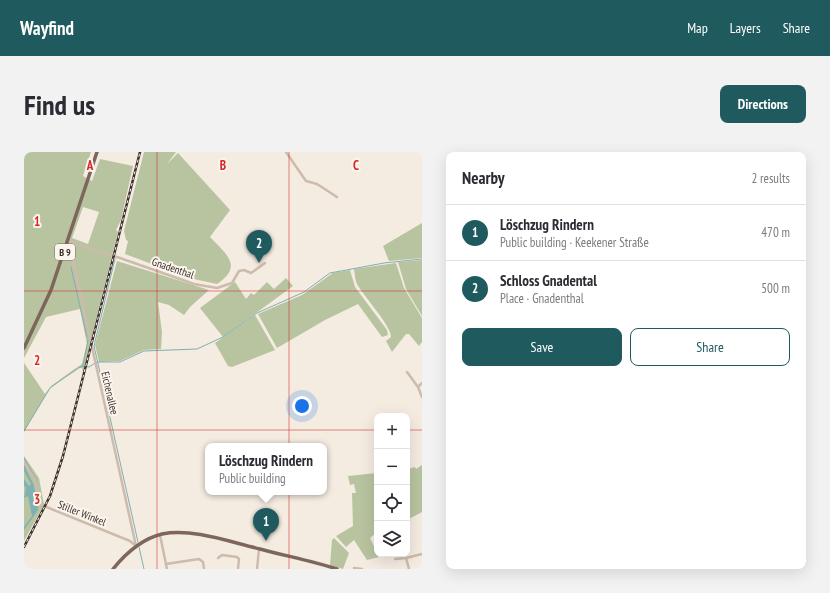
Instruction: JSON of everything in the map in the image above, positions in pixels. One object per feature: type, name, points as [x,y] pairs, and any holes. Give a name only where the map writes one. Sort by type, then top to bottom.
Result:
[{"type":"main road","name":"B 9","points":[[24,348],[48,298],[69,242],[97,152]]},
{"type":"main road","points":[[113,569],[136,546],[160,535],[178,533],[196,535],[259,549],[324,567],[337,569]]},
{"type":"street","points":[[286,152],[306,181],[317,184],[337,197]]},
{"type":"street","name":"Gnadenthal","points":[[69,242],[194,284],[217,288],[233,281],[239,272],[244,270],[251,272],[265,263]]},
{"type":"street","name":"Eichenallee","points":[[69,242],[136,546]]},
{"type":"street","points":[[407,372],[418,387],[422,397]]},
{"type":"street","points":[[418,387],[422,383]]},
{"type":"street","name":"Stiller Winkel","points":[[24,462],[35,480],[40,500],[44,506],[130,541],[136,546]]},
{"type":"street","points":[[160,535],[167,569]]},
{"type":"street","points":[[257,569],[259,549]]},
{"type":"street","points":[[395,559],[422,554]]},
{"type":"street","points":[[218,558],[222,555],[236,557],[239,559],[238,569]]},
{"type":"street","points":[[406,558],[409,569]]},
{"type":"street","points":[[166,564],[199,559],[203,562],[204,569]]},
{"type":"street","points":[[354,568],[362,569]]},
{"type":"green space","points":[[24,152],[91,152],[83,176],[92,181],[100,159],[133,166],[121,220],[116,230],[118,232],[83,372],[82,368],[80,368],[50,388],[24,432],[24,363],[45,394],[51,386],[82,364],[87,344],[80,309],[46,317],[24,358]],"holes":[[[83,207],[99,212],[88,244],[72,238]]]},
{"type":"green space","points":[[144,152],[176,152],[167,164],[178,153],[230,210],[210,237],[230,260],[231,266],[230,271],[225,278],[217,284],[189,278],[125,254],[128,241],[126,240],[124,231]]},
{"type":"green space","points":[[422,223],[422,258],[389,261],[383,246]]},
{"type":"green space","points":[[422,260],[422,316],[406,289],[398,262]]},
{"type":"green space","points":[[117,261],[209,290],[190,307],[184,315],[169,305],[158,302],[162,332],[161,349],[144,350],[120,361],[99,362],[95,345]]},
{"type":"green space","points":[[396,263],[404,288],[422,318],[422,342],[419,346],[409,334],[406,334],[392,352],[386,341],[391,337],[390,332],[357,284],[354,269]]},
{"type":"green space","points":[[350,270],[355,287],[387,330],[388,335],[382,337],[358,304],[325,320],[277,348],[258,314],[302,295],[333,273]]},
{"type":"green space","points":[[286,278],[293,286],[223,337],[200,308],[235,282],[246,299],[251,293],[254,295],[267,282],[274,289]]},
{"type":"green space","points":[[255,315],[275,350],[232,367],[228,366],[215,343]]},
{"type":"green space","points":[[24,456],[39,478],[44,505],[24,541]]},
{"type":"green space","points":[[422,465],[422,512],[410,518],[410,468],[415,467],[416,469]]},
{"type":"green space","points":[[374,473],[374,535],[370,538],[374,546],[374,557],[379,557],[367,560],[354,540],[346,547],[336,536],[353,526],[352,493],[356,493],[354,484],[350,485],[348,476]]},
{"type":"green space","points":[[334,538],[349,553],[343,569],[330,565],[332,540]]},
{"type":"water","points":[[24,465],[34,485],[38,510],[24,530],[24,527],[32,516],[28,496],[24,498],[26,488],[24,485],[24,479],[29,486],[31,484],[24,471]]},
{"type":"waterway","points":[[115,259],[94,346],[138,542]]},
{"type":"waterway","points":[[78,368],[83,366],[89,367],[97,362],[120,362],[144,351],[197,349],[223,337],[257,313],[304,292],[330,273],[384,263],[422,259]]},
{"type":"waterway","points":[[71,267],[87,337]]},
{"type":"waterway","points":[[83,365],[88,340]]},
{"type":"waterway","points":[[24,431],[50,388],[76,369]]},
{"type":"waterway","points":[[24,458],[36,479],[37,486]]},
{"type":"waterway","points":[[37,508],[39,503]]},
{"type":"waterway","points":[[139,547],[144,569]]},
{"type":"railway","points":[[24,547],[50,496],[63,456],[140,152]]},
{"type":"place","name":"Schloss Gnadental","points":[[259,263]]},
{"type":"place","name":"Löschzug Rindern","points":[[266,541]]}]
